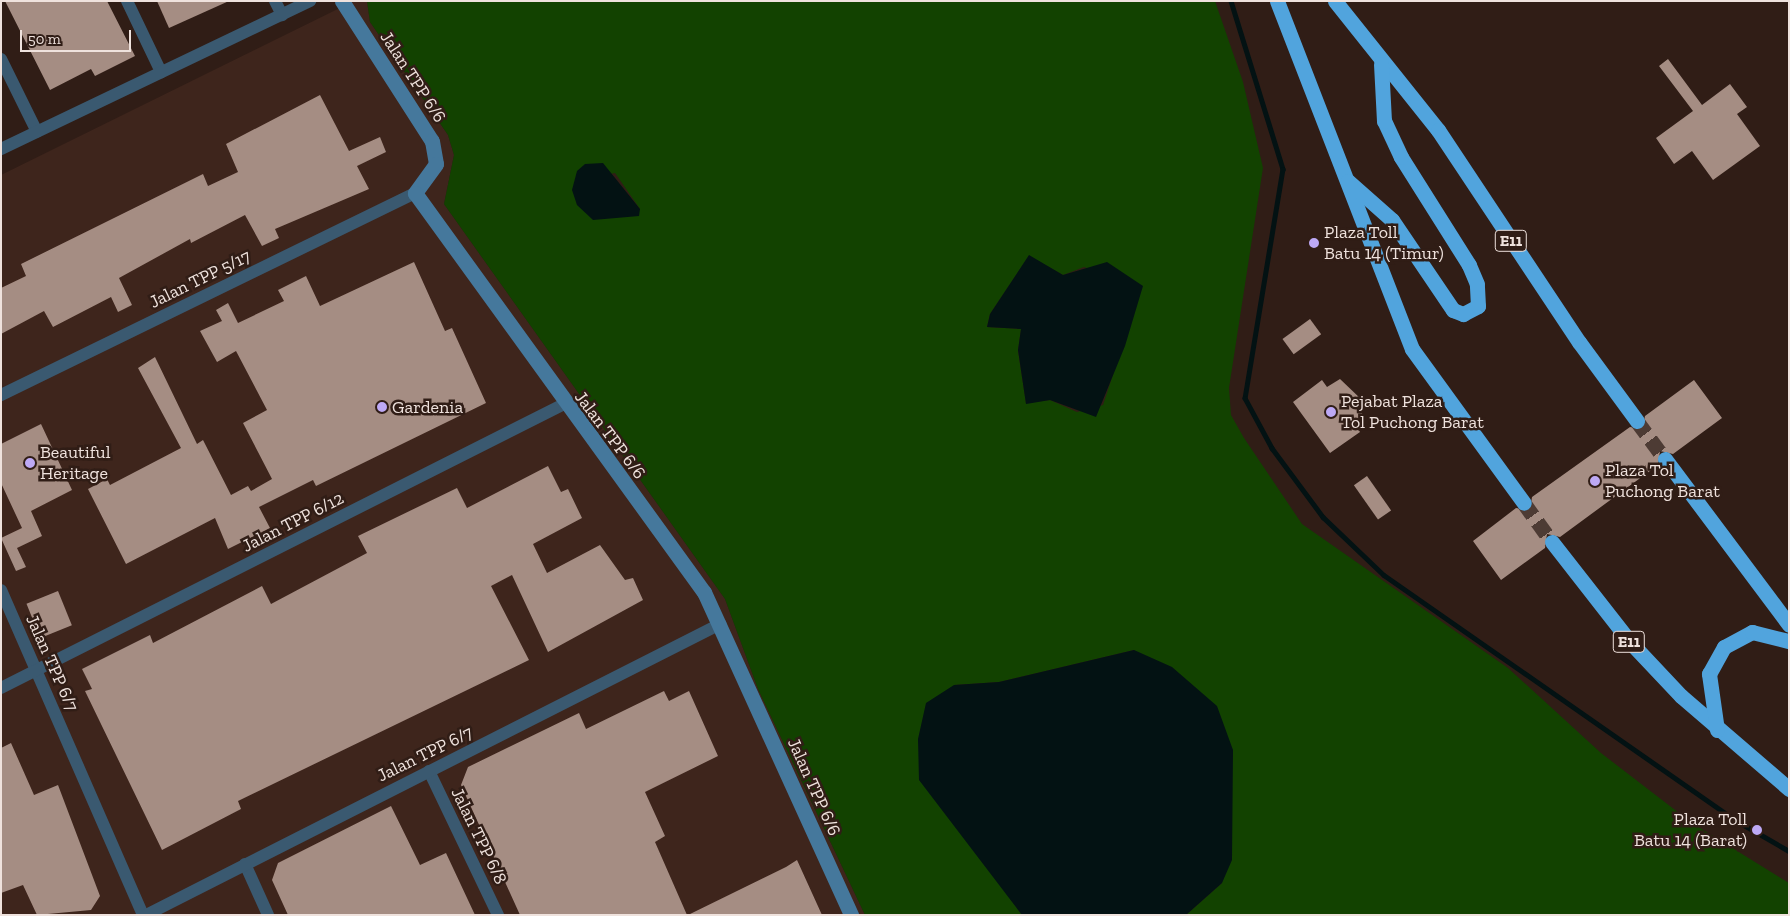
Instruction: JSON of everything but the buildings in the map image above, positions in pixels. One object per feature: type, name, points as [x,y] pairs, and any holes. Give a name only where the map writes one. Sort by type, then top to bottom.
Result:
[{"type":"highway","points":[[1276,1],[1412,349],[1524,503]]},
{"type":"highway","name":"E11","points":[[1335,1],[1382,64],[1438,130],[1563,319],[1637,421]]},
{"type":"highway","points":[[1347,181],[1392,220],[1453,310],[1463,314],[1478,306],[1477,284],[1469,265],[1401,157],[1384,121],[1382,64]]},
{"type":"highway","points":[[1665,459],[1789,625]]},
{"type":"highway","name":"E11","points":[[1552,542],[1631,643],[1717,730],[1789,789]]},
{"type":"highway","points":[[1717,730],[1709,674],[1724,647],[1752,632],[1789,641]]},
{"type":"street","points":[[127,1],[161,72]]},
{"type":"street","points":[[275,1],[282,15]]},
{"type":"street","points":[[1,149],[310,1]]},
{"type":"street","name":"Jalan TPP 6/6","points":[[342,1],[432,142],[436,164],[415,193],[564,404],[704,592],[851,915]]},
{"type":"street","points":[[1,59],[37,132]]},
{"type":"street","name":"Jalan TPP 5/17","points":[[1,395],[415,193]]},
{"type":"street","name":"Jalan TPP 6/12","points":[[1,688],[38,672],[564,404]]},
{"type":"street","name":"Jalan TPP 6/7","points":[[1,590],[144,915],[720,624]]},
{"type":"street","name":"Jalan TPP 6/8","points":[[429,772],[498,915]]},
{"type":"street","points":[[245,864],[268,915]]},
{"type":"shaded area","points":[[354,1],[367,1],[370,22],[448,135],[454,155],[444,204],[725,599],[758,689],[865,915],[1,915],[1,175]]},
{"type":"shaded area","points":[[603,163],[640,209],[639,216],[593,220],[577,205],[572,190],[577,171],[585,164]]},
{"type":"shaded area","points":[[1029,255],[1063,275],[1107,262],[1143,286],[1125,346],[1096,417],[1050,400],[1026,404],[1018,350],[1021,329],[987,327],[990,314]]},
{"type":"shaded area","points":[[1134,650],[1172,667],[1217,706],[1233,750],[1232,860],[1222,883],[1186,915],[1022,915],[919,780],[918,739],[926,703],[954,685],[999,682]]},
{"type":"green space","points":[[367,1],[1215,1],[1243,82],[1263,168],[1229,388],[1231,415],[1244,438],[1302,524],[1508,668],[1601,753],[1692,823],[1789,883],[1789,915],[1186,915],[1222,883],[1233,750],[1134,650],[999,682],[954,685],[979,854],[1022,915],[865,915],[758,689],[725,599],[444,204],[454,155],[448,135],[370,22]],"holes":[[[615,173],[640,209],[577,205],[574,182]],[[1029,256],[1063,275],[1084,267],[1142,286],[1103,405],[1077,412],[1050,400],[1026,403],[1018,351],[1021,329],[987,327],[990,314]]]},
{"type":"waterway","points":[[1231,1],[1283,169],[1245,398],[1272,448],[1323,517],[1384,575],[1737,821],[1789,851]]},
{"type":"tunnel","points":[[1637,421],[1665,459]]},
{"type":"tunnel","points":[[1524,503],[1552,542]]},
{"type":"place","name":"Plaza Toll Batu 14 (Timur)","points":[[1314,243]]},
{"type":"place","name":"Gardenia","points":[[382,407]]},
{"type":"place","name":"Pejabat Plaza Tol Puchong Barat","points":[[1331,412]]},
{"type":"place","name":"Beautiful Heritage","points":[[30,463]]},
{"type":"place","name":"Plaza Tol Puchong Barat","points":[[1595,481]]},
{"type":"place","name":"Plaza Toll Batu 14 (Barat)","points":[[1757,830]]}]
